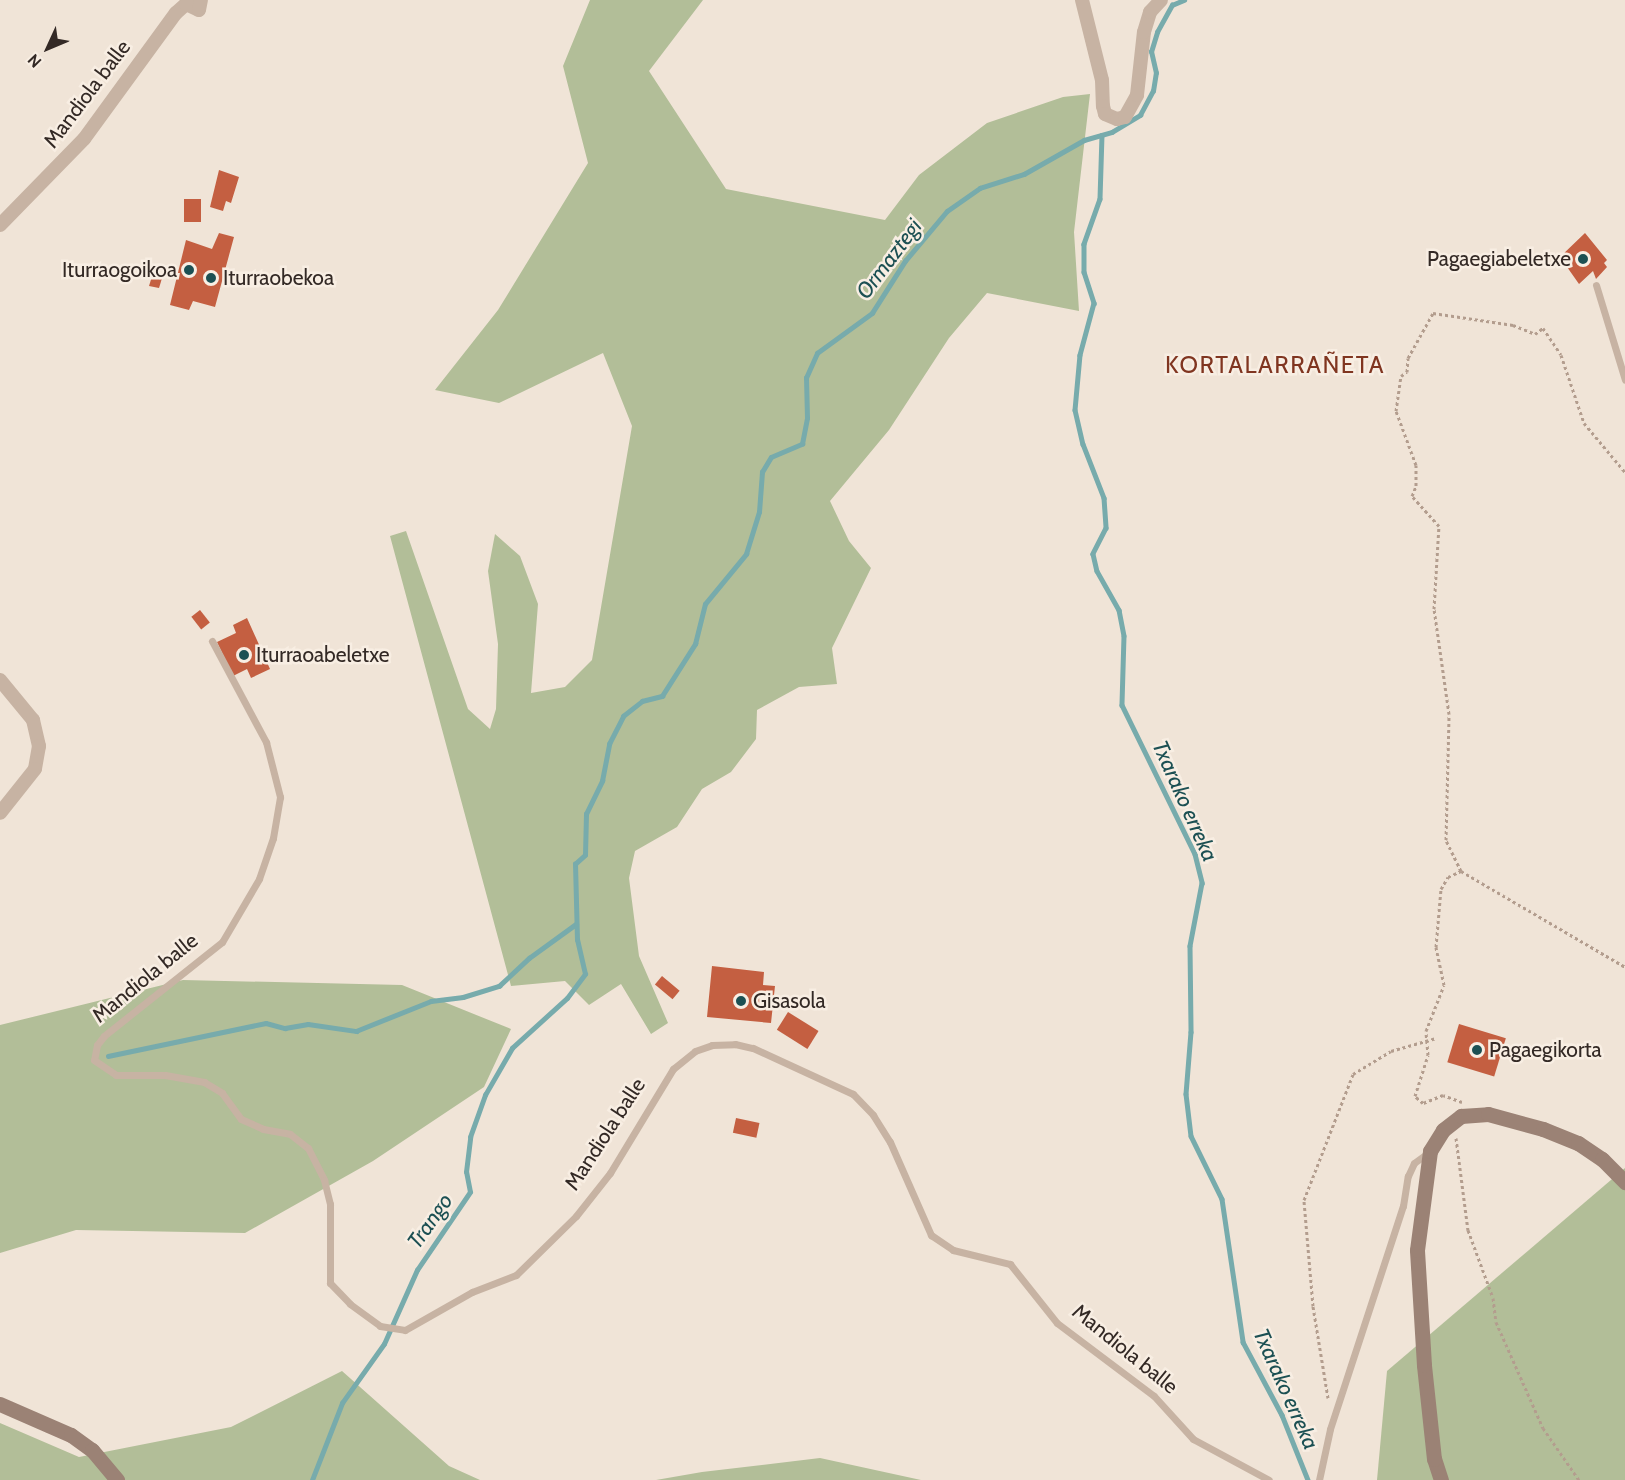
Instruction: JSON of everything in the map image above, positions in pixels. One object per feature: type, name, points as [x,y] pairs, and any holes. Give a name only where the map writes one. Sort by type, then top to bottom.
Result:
[{"type":"street","name":"Mandiola balle","points":[[0,225],[84,139],[176,13],[186,4],[199,10],[201,0]]},
{"type":"street","points":[[1082,0],[1102,80],[1105,114],[1117,119],[1125,117],[1137,95],[1144,32],[1150,12],[1161,0]]},
{"type":"street","points":[[0,680],[33,720],[39,746],[35,769],[0,813]]},
{"type":"street","points":[[1441,1480],[1434,1459],[1419,1308],[1418,1250],[1430,1151],[1443,1130],[1461,1116],[1488,1114],[1570,1139],[1602,1159],[1625,1182]]},
{"type":"street","points":[[0,1404],[71,1435],[92,1450],[117,1480]]},
{"type":"lane","points":[[1596,285],[1625,380]]},
{"type":"lane","name":"Mandiola balle","points":[[212,641],[266,742],[280,797],[273,838],[258,879],[222,942],[104,1036],[97,1045],[94,1060],[116,1075],[165,1075],[204,1082],[222,1093],[248,1123],[290,1134],[308,1148],[324,1180],[330,1204],[330,1283],[350,1304],[380,1326],[405,1330],[471,1292],[516,1275],[568,1224],[610,1173],[673,1069],[695,1051],[735,1044],[753,1048],[853,1094],[873,1115],[890,1142],[931,1235],[953,1250],[1010,1264],[1058,1323],[1154,1396],[1193,1438],[1269,1480]]},
{"type":"lane","points":[[1319,1480],[1330,1429],[1403,1206],[1408,1176],[1414,1163],[1430,1151]]},
{"type":"path","points":[[1625,472],[1584,423],[1561,355],[1543,328],[1535,334],[1513,325],[1433,313],[1408,358],[1407,372],[1401,376],[1396,411],[1416,465],[1416,486],[1412,496],[1439,526],[1434,609],[1449,714],[1446,840],[1461,871],[1625,967]]},
{"type":"path","points":[[1461,871],[1448,877],[1441,889],[1436,947],[1444,985],[1425,1041],[1428,1055],[1415,1096],[1423,1103],[1443,1095],[1462,1100],[1456,1138],[1468,1230],[1492,1298],[1496,1322],[1543,1428],[1579,1480]]},
{"type":"path","points":[[1330,1429],[1328,1389],[1313,1306],[1304,1200],[1353,1074],[1391,1051],[1436,1038]]},
{"type":"green space","points":[[590,0],[703,0],[649,71],[726,189],[885,220],[919,175],[987,123],[1063,97],[1090,94],[1074,232],[1079,311],[987,293],[949,338],[889,430],[830,501],[849,541],[871,568],[832,648],[837,684],[799,687],[757,710],[756,739],[731,772],[702,789],[677,827],[635,851],[629,878],[639,956],[668,1023],[651,1034],[621,984],[589,1005],[565,981],[511,986],[390,536],[406,531],[468,709],[490,729],[496,709],[498,644],[488,571],[495,534],[520,556],[538,604],[531,693],[565,687],[592,660],[632,426],[603,353],[499,403],[435,390],[498,310],[588,163],[563,66]]},
{"type":"green space","points":[[183,980],[402,985],[511,1029],[484,1087],[373,1161],[245,1233],[76,1230],[0,1253],[0,1025]]},
{"type":"green space","points":[[1625,1168],[1625,1480],[1377,1480],[1387,1371]]},
{"type":"green space","points":[[342,1371],[449,1466],[480,1480],[0,1480],[0,1423],[79,1457],[231,1427]]},
{"type":"green space","points":[[820,1458],[921,1480],[656,1480],[702,1472]]},
{"type":"building","points":[[219,170],[239,177],[231,203],[226,201],[223,211],[210,207]]},
{"type":"building","points":[[184,199],[201,199],[201,222],[184,222]]},
{"type":"building","points":[[219,233],[234,237],[215,307],[193,301],[189,310],[170,305],[186,240],[212,249]]},
{"type":"building","name":"Pagaegiabeletxe","points":[[1585,233],[1607,260],[1604,263],[1607,267],[1596,279],[1593,271],[1579,284],[1560,257]]},
{"type":"building","points":[[153,273],[163,275],[159,288],[149,286]]},
{"type":"building","points":[[200,610],[210,623],[201,629],[191,617]]},
{"type":"building","name":"Iturraoabeletxe","points":[[247,618],[270,669],[251,678],[247,669],[233,676],[217,642],[236,633],[233,625]]},
{"type":"building","name":"Gisasola","points":[[712,966],[764,972],[763,985],[775,986],[771,1023],[707,1017]]},
{"type":"building","points":[[662,976],[680,991],[673,999],[655,984]]},
{"type":"building","points":[[788,1012],[819,1031],[807,1049],[777,1030]]},
{"type":"building","name":"Pagaegikorta","points":[[1459,1024],[1506,1038],[1494,1077],[1447,1062]]},
{"type":"building","points":[[736,1118],[759,1123],[756,1138],[733,1133]]},
{"type":"waterway","name":"Ormaztegi","points":[[312,1480],[342,1403],[384,1344],[417,1270],[470,1192],[466,1172],[470,1137],[485,1095],[512,1048],[567,998],[585,974],[577,940],[575,864],[585,855],[586,814],[602,781],[609,744],[623,716],[642,701],[662,696],[695,644],[705,604],[746,554],[759,512],[762,472],[771,457],[802,444],[807,418],[806,378],[817,353],[872,313],[905,261],[947,211],[980,188],[1024,174],[1084,140],[1112,132],[1140,115],[1153,91],[1156,73],[1151,52],[1157,32],[1172,5],[1184,0]]},
{"type":"waterway","name":"Txarako erreka","points":[[1102,135],[1100,199],[1084,244],[1084,272],[1094,303],[1080,355],[1075,410],[1083,444],[1104,498],[1106,528],[1093,554],[1097,571],[1119,610],[1124,636],[1122,705],[1195,854],[1202,883],[1190,946],[1191,1032],[1186,1094],[1191,1136],[1222,1199],[1243,1342],[1282,1415],[1308,1480]]},
{"type":"waterway","points":[[108,1056],[266,1023],[285,1028],[308,1024],[356,1031],[431,1001],[463,997],[499,986],[529,958],[576,924]]},
{"type":"place","name":"Pagaegiabeletxe","points":[[1583,259]]},
{"type":"place","name":"Iturraogoikoa","points":[[189,270]]},
{"type":"place","name":"Iturraobekoa","points":[[211,278]]},
{"type":"place","name":"Iturraoabeletxe","points":[[244,655]]},
{"type":"place","name":"Gisasola","points":[[741,1001]]},
{"type":"place","name":"Pagaegikorta","points":[[1477,1050]]},
{"type":"district","name":"KORTALARRAÑETA","points":[[1275,365]]},
{"type":"water label","name":"Trango","points":[[430,1221]]}]
